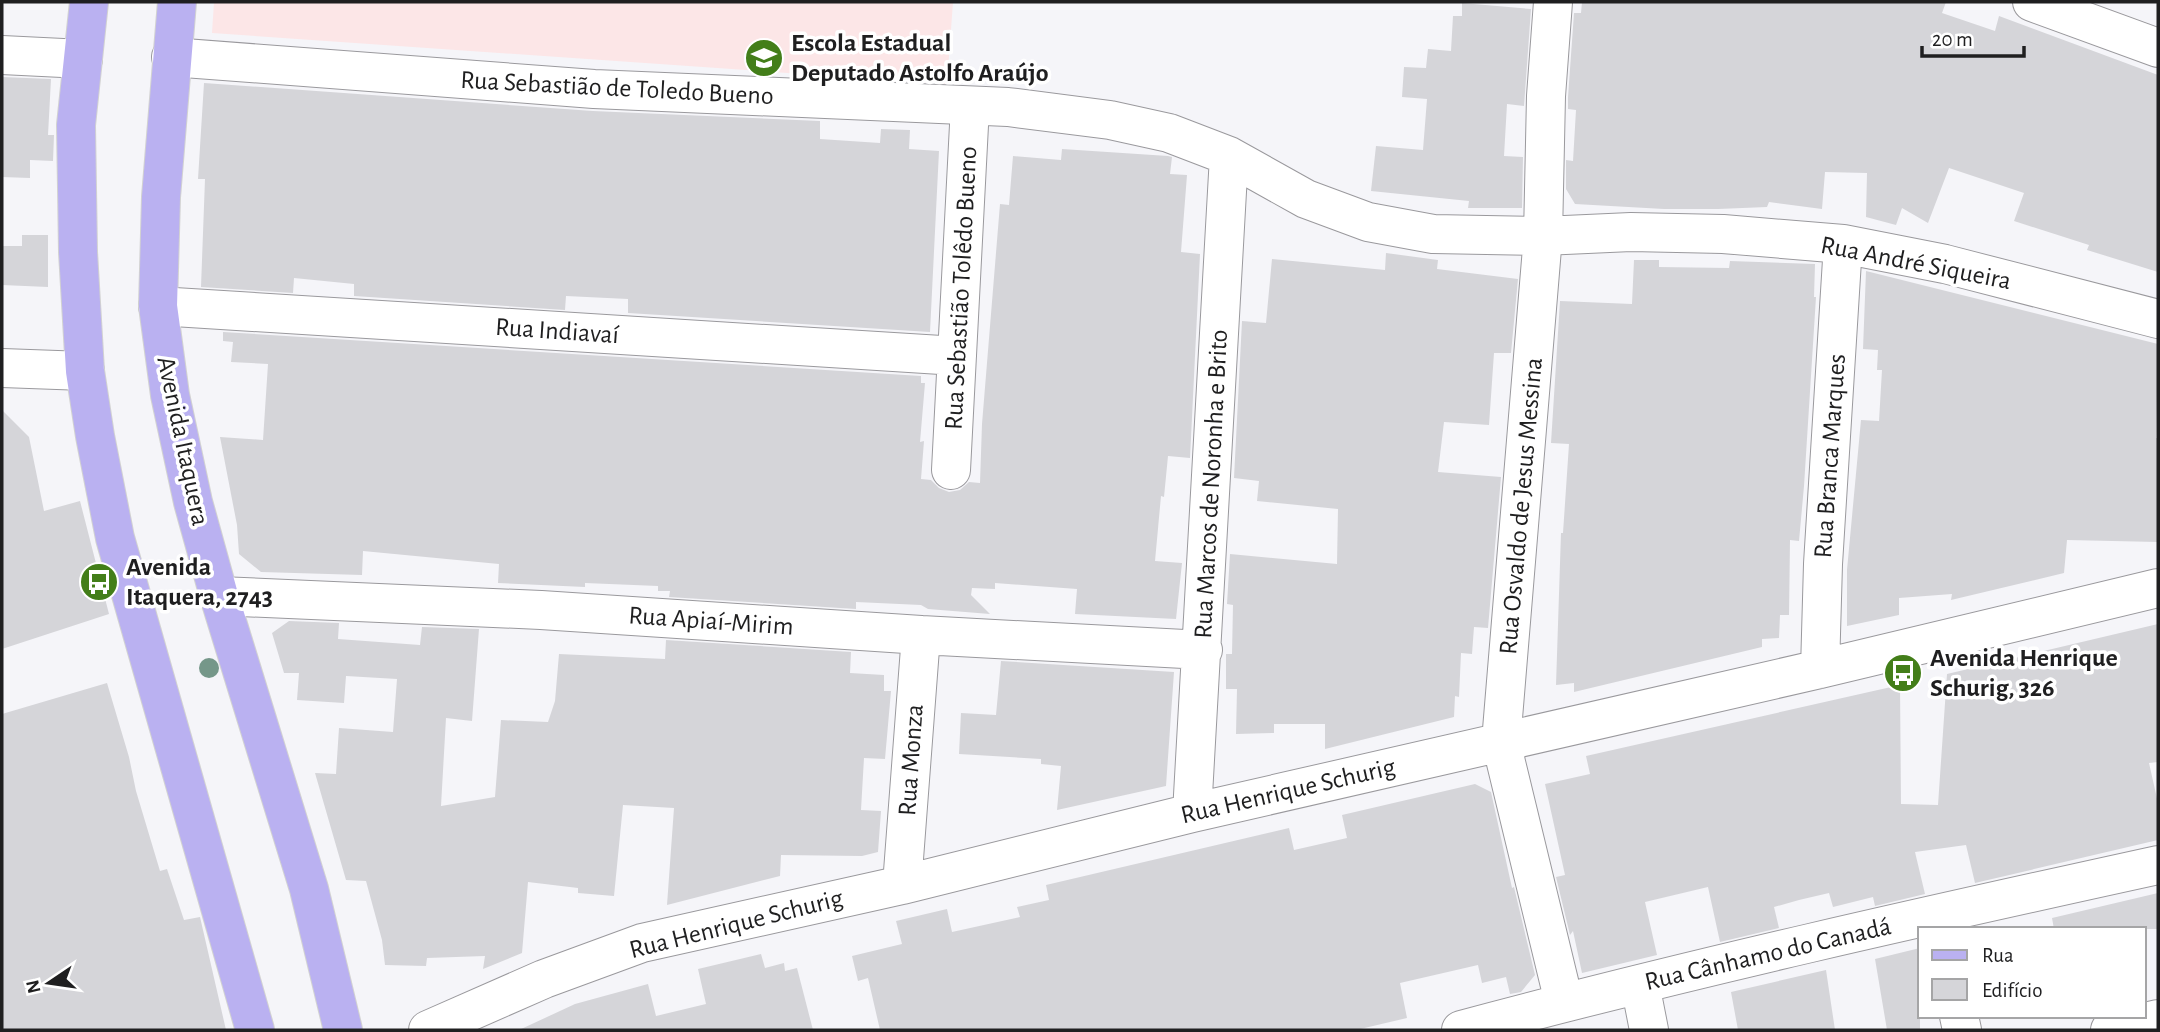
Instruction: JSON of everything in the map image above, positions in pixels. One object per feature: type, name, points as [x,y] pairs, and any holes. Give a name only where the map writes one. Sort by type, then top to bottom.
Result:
[{"type":"main road","points":[[89,2],[76,125],[79,278],[85,371],[115,538],[255,1030]]},
{"type":"main road","name":"Avenida Itaquera","points":[[177,2],[161,197],[158,306],[170,395],[193,502],[309,889],[343,1030]]},
{"type":"street","name":"Rua Osvaldo de Jesus Messina","points":[[1553,2],[1546,96],[1543,236],[1501,742],[1564,1002]]},
{"type":"street","points":[[2032,2],[2158,48]]},
{"type":"street","points":[[2,55],[83,58]]},
{"type":"street","name":"Rua Sebastião de Toledo Bueno","points":[[171,57],[594,89],[1008,107],[1110,120],[1169,133],[1229,156],[1306,198],[1368,222],[1433,234],[1543,236]]},
{"type":"street","name":"Rua Sebastião Tolêdo Bueno","points":[[951,470],[970,106]]},
{"type":"street","name":"Rua Marcos de Noronha e Brito","points":[[1192,813],[1229,156]]},
{"type":"street","name":"Rua André Siqueira","points":[[1543,236],[1631,232],[1723,234],[1843,244],[1945,264],[2158,319]]},
{"type":"street","name":"Rua Branca Marques","points":[[1819,669],[1843,244]]},
{"type":"street","name":"Rua Indiavaí","points":[[158,306],[957,356]]},
{"type":"street","points":[[2,368],[85,371]]},
{"type":"street","name":"Rua Henrique Schurig","points":[[428,1030],[544,979],[642,943],[902,885],[1192,813],[2158,588]]},
{"type":"street","name":"Rua Apiaí-Mirim","points":[[219,596],[541,610],[1203,650]]},
{"type":"street","name":"Rua Monza","points":[[902,885],[921,635]]},
{"type":"street","name":"Rua Cânhamo do Canadá","points":[[1461,1030],[1640,984],[1940,921],[2158,864]]},
{"type":"street","points":[[1640,984],[1649,1030]]},
{"type":"street","points":[[2110,1030],[2158,1019]]},
{"type":"shaded area","name":"Escola Estadual Deputado Astolfo Araújo","points":[[214,2],[953,2],[947,84],[212,33]]},
{"type":"building","points":[[1582,2],[1946,2],[1942,13],[1995,31],[1999,16],[2158,75],[2158,272],[2087,250],[2089,245],[2014,221],[2024,193],[1949,168],[1928,223],[1902,208],[1896,225],[1866,217],[1867,173],[1825,172],[1822,209],[1769,202],[1767,207],[1718,209],[1575,204],[1566,189],[1566,160],[1573,161],[1576,110],[1568,109],[1568,97],[1574,13],[1581,13]]},
{"type":"building","points":[[1462,3],[1531,9],[1524,106],[1507,104],[1504,156],[1523,157],[1522,208],[1468,208],[1469,201],[1371,191],[1376,146],[1423,150],[1427,99],[1402,97],[1404,67],[1426,68],[1428,49],[1451,51],[1453,16],[1462,16]]},
{"type":"building","points":[[2,77],[51,79],[48,135],[54,135],[53,161],[30,160],[30,178],[2,177]]},
{"type":"building","points":[[204,83],[593,111],[820,121],[820,139],[880,143],[881,129],[910,130],[909,149],[939,151],[930,332],[628,313],[628,299],[566,296],[565,310],[354,296],[354,284],[294,278],[293,293],[201,287],[205,179],[198,179]]},
{"type":"building","points":[[1062,149],[1168,156],[1172,157],[1170,174],[1187,175],[1181,252],[1200,254],[1190,458],[1168,456],[1155,561],[1182,563],[1176,619],[1075,614],[1077,589],[995,583],[995,589],[972,588],[971,595],[990,614],[928,609],[921,605],[856,602],[856,609],[669,597],[670,591],[658,591],[658,586],[585,583],[585,587],[498,583],[499,564],[363,551],[362,575],[261,572],[239,554],[237,525],[220,437],[263,440],[268,364],[231,362],[233,342],[223,341],[223,332],[921,376],[921,383],[925,383],[920,442],[924,441],[921,479],[931,480],[939,488],[949,492],[960,490],[969,482],[980,483],[982,424],[1000,204],[1009,205],[1013,156],[1061,160]]},
{"type":"building","points":[[22,235],[48,235],[48,287],[2,285],[2,246],[22,246]]},
{"type":"building","points":[[1386,253],[1438,260],[1437,269],[1518,279],[1511,353],[1494,353],[1489,425],[1444,422],[1438,472],[1501,477],[1488,628],[1474,627],[1472,654],[1461,653],[1459,697],[1455,696],[1454,717],[1325,749],[1325,724],[1274,724],[1274,733],[1236,734],[1237,689],[1226,689],[1226,654],[1232,654],[1233,605],[1227,604],[1230,554],[1337,564],[1338,509],[1257,501],[1259,481],[1234,478],[1242,321],[1266,323],[1272,259],[1385,270]]},
{"type":"building","points":[[1634,260],[1659,260],[1659,267],[1729,268],[1730,261],[1815,264],[1816,297],[1804,486],[1799,541],[1790,540],[1789,615],[1780,615],[1779,638],[1762,639],[1762,647],[1574,692],[1574,683],[1556,685],[1561,533],[1569,444],[1551,443],[1560,301],[1632,304]]},
{"type":"building","points":[[1866,271],[2158,344],[2158,542],[2067,540],[2064,573],[1951,600],[1952,594],[1899,598],[1899,615],[1847,626],[1847,570],[1861,420],[1879,421],[1882,370],[1877,370],[1878,350],[1863,349]]},
{"type":"building","points":[[2,410],[29,437],[44,511],[80,501],[109,614],[2,649]]},
{"type":"building","points":[[289,621],[339,623],[338,639],[420,645],[422,627],[479,629],[472,721],[446,718],[441,806],[495,797],[501,720],[548,722],[555,701],[559,654],[665,659],[666,640],[851,652],[850,673],[884,675],[884,691],[891,691],[885,759],[864,758],[861,810],[881,811],[878,852],[862,856],[781,855],[780,876],[667,905],[674,808],[623,805],[614,896],[578,893],[578,888],[528,882],[522,953],[483,969],[485,956],[427,958],[426,966],[385,965],[382,940],[366,881],[346,880],[315,773],[336,774],[339,728],[393,732],[397,679],[346,676],[344,703],[297,700],[299,673],[284,673],[272,633]]},
{"type":"building","points":[[2158,624],[2158,762],[2149,763],[2158,803],[2158,840],[1975,883],[1966,845],[1915,852],[1925,894],[1875,906],[1873,897],[1833,907],[1829,893],[1799,900],[1774,907],[1779,928],[1720,942],[1708,887],[1645,902],[1657,955],[1582,973],[1573,931],[1570,935],[1556,877],[1565,875],[1545,784],[1590,774],[1586,756],[1900,685],[1901,804],[1938,805],[1947,674]]},
{"type":"building","points":[[1001,661],[1174,672],[1166,786],[1057,810],[1061,766],[1041,764],[1041,759],[959,754],[961,713],[996,715]]},
{"type":"building","points":[[107,683],[160,871],[167,869],[184,920],[200,917],[226,1030],[2,1030],[2,714]]},
{"type":"building","points":[[1475,784],[1491,792],[1535,975],[1521,992],[1510,994],[1506,977],[1482,983],[1478,965],[1400,983],[1407,1018],[1356,1030],[880,1030],[868,978],[858,981],[852,956],[902,944],[896,921],[947,909],[952,932],[1020,917],[1017,907],[1049,900],[1046,885],[1289,828],[1294,850],[1347,838],[1342,815]]},
{"type":"building","points":[[2158,893],[2158,929],[2054,927],[2052,918]]},
{"type":"building","points":[[1918,948],[1920,1030],[1887,1030],[1875,959]]},
{"type":"building","points":[[761,954],[765,968],[784,963],[785,971],[797,968],[813,1030],[519,1030],[575,1004],[648,984],[656,1016],[706,1004],[698,969]]},
{"type":"building","points":[[1826,970],[1835,1030],[1738,1030],[1731,992]]},
{"type":"place","name":"Escola Estadual Deputado Astolfo Araújo","points":[[764,58]]},
{"type":"place","name":"Avenida Itaquera, 2743","points":[[99,582]]},
{"type":"place","name":"Avenida Henrique Schurig, 326","points":[[1903,673]]}]
